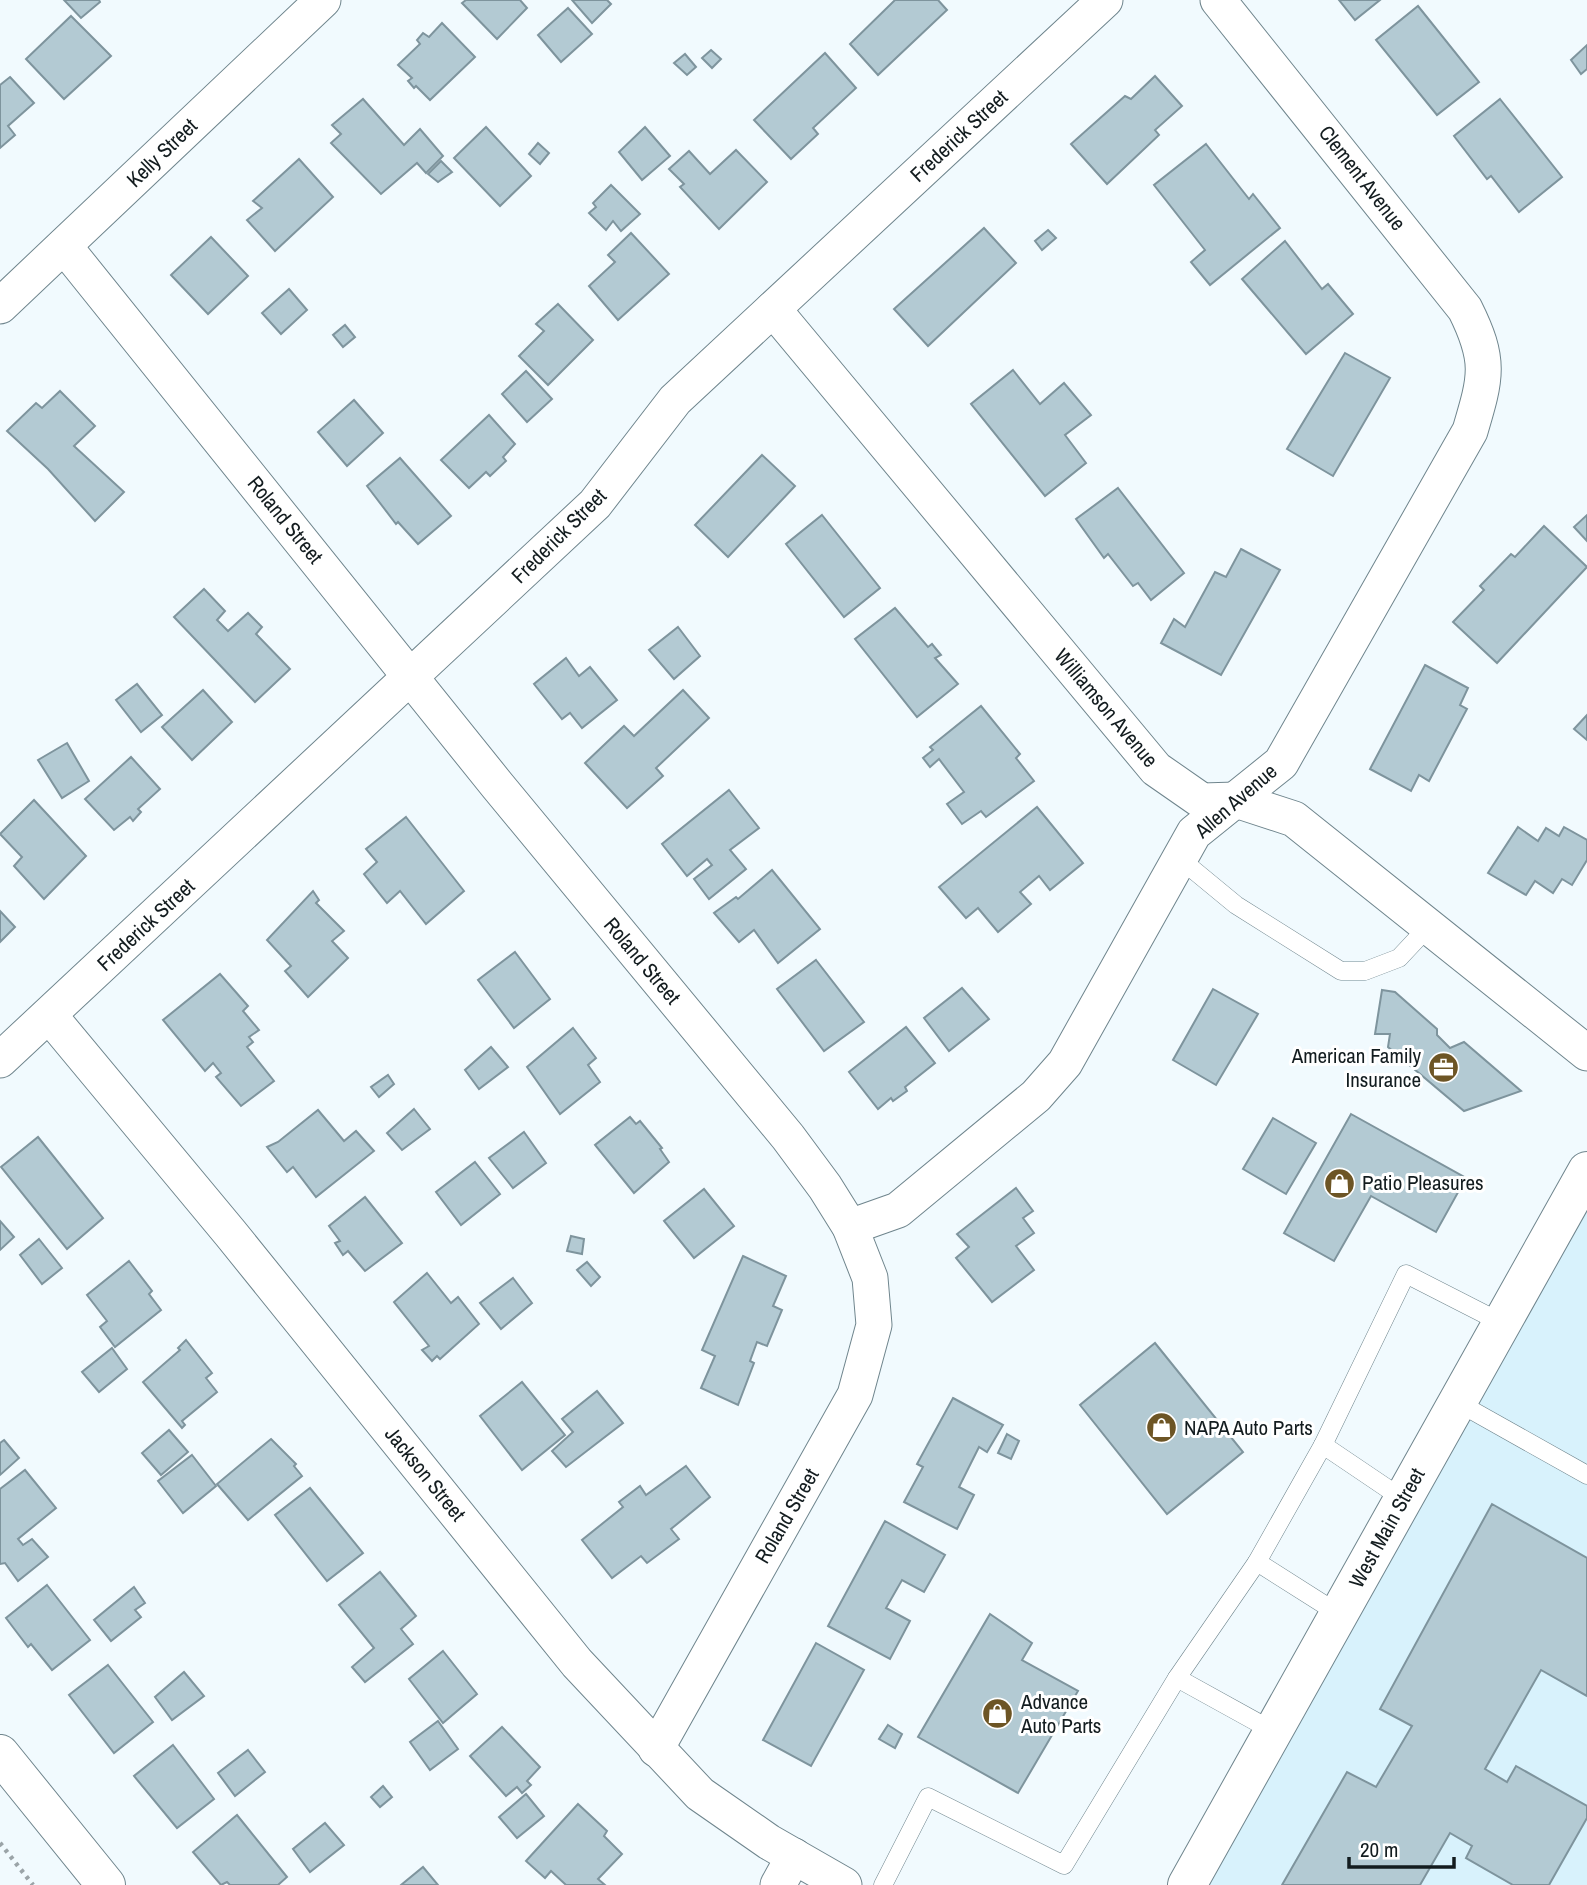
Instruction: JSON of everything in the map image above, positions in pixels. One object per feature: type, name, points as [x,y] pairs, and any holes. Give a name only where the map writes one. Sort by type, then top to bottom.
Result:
[{"type":"main road","name":"West Main Street","points":[[1187,1885],[1587,1171]]},
{"type":"main road","points":[[0,1754],[106,1885]]},
{"type":"street","name":"Kelly Street","points":[[0,306],[323,0]]},
{"type":"street","name":"Frederick Street","points":[[0,1060],[596,504],[675,400],[1105,0]]},
{"type":"street","name":"Clement Avenue","points":[[1218,0],[1465,309],[1481,340],[1484,368]]},
{"type":"street","name":"Roland Street","points":[[64,246],[411,677],[788,1136],[850,1227],[870,1278],[874,1325],[855,1395],[656,1749]]},
{"type":"street","name":"Williamson Avenue","points":[[773,309],[1156,769],[1202,801],[1236,800],[1294,819],[1587,1053]]},
{"type":"street","name":"Allen Avenue","points":[[850,1227],[898,1210],[1036,1096],[1065,1063],[1194,833],[1281,763],[1470,431],[1485,378],[1484,368]]},
{"type":"street","name":"Jackson Street","points":[[49,1015],[231,1234],[577,1664],[701,1794],[769,1842],[786,1871],[844,1885]]},
{"type":"lane","points":[[1179,858],[1236,905],[1341,971],[1365,971],[1399,958],[1429,926]]},
{"type":"lane","points":[[883,1885],[928,1797],[1064,1865],[1177,1678],[1257,1562],[1322,1445],[1406,1274],[1502,1323]]},
{"type":"lane","points":[[1457,1402],[1587,1475]]},
{"type":"lane","points":[[1322,1445],[1402,1499]]},
{"type":"lane","points":[[1257,1562],[1339,1615]]},
{"type":"lane","points":[[1177,1678],[1273,1731]]},
{"type":"path","points":[[0,1843],[33,1885]]},
{"type":"shaded area","points":[[1587,1171],[1587,1885],[1187,1885]]},
{"type":"building","points":[[64,0],[99,0],[100,2],[81,18]]},
{"type":"building","points":[[466,0],[520,0],[527,8],[497,39],[462,3]]},
{"type":"building","points":[[572,0],[607,0],[611,4],[592,23]]},
{"type":"building","points":[[895,0],[938,0],[947,10],[878,75],[850,44]]},
{"type":"building","points":[[1339,0],[1380,0],[1355,20]]},
{"type":"building","points":[[1418,6],[1479,82],[1437,115],[1376,40]]},
{"type":"building","points":[[568,8],[592,34],[561,62],[538,35]]},
{"type":"building","points":[[71,16],[111,56],[64,99],[26,59]]},
{"type":"building","points":[[442,23],[475,57],[430,100],[416,86],[414,88],[408,81],[412,78],[398,65],[420,44],[417,40],[423,33],[429,37]]},
{"type":"building","points":[[1587,45],[1587,69],[1581,74],[1571,60]]},
{"type":"building","points":[[711,50],[721,59],[712,68],[702,58]]},
{"type":"building","points":[[825,53],[856,88],[813,128],[818,134],[791,159],[754,120]]},
{"type":"building","points":[[685,54],[696,67],[687,75],[674,63]]},
{"type":"building","points":[[1155,76],[1182,106],[1155,130],[1159,135],[1107,184],[1071,144],[1125,96],[1131,99]]},
{"type":"building","points":[[10,77],[34,103],[8,126],[15,135],[0,148],[0,85]]},
{"type":"building","points":[[363,99],[404,145],[420,129],[443,156],[426,173],[417,163],[381,194],[331,143],[341,134],[332,125]]},
{"type":"building","points":[[1500,99],[1562,177],[1519,212],[1491,176],[1487,179],[1454,136]]},
{"type":"building","points":[[486,127],[531,176],[500,206],[454,158]]},
{"type":"building","points":[[645,127],[670,156],[642,180],[619,152]]},
{"type":"building","points":[[538,143],[549,153],[540,164],[529,154]]},
{"type":"building","points":[[1206,144],[1249,199],[1253,194],[1280,228],[1210,285],[1191,262],[1205,250],[1154,185]]},
{"type":"building","points":[[736,150],[767,182],[719,229],[680,187],[684,184],[669,169],[689,151],[710,174]]},
{"type":"building","points":[[299,159],[333,197],[275,251],[247,220],[262,208],[253,201]]},
{"type":"building","points":[[441,161],[452,172],[438,182],[428,174]]},
{"type":"building","points":[[611,185],[640,214],[621,231],[613,221],[606,230],[589,213],[596,207],[593,203]]},
{"type":"building","points":[[984,228],[1016,263],[928,346],[894,309]]},
{"type":"building","points":[[1048,230],[1056,238],[1042,250],[1035,241]]},
{"type":"building","points":[[631,233],[669,274],[618,320],[589,286],[615,262],[608,255]]},
{"type":"building","points":[[211,237],[248,276],[208,314],[171,275]]},
{"type":"building","points":[[1285,241],[1322,289],[1328,284],[1353,314],[1306,354],[1242,279]]},
{"type":"building","points":[[289,289],[307,310],[281,334],[262,313]]},
{"type":"building","points":[[558,304],[593,340],[548,385],[519,356],[544,331],[536,324]]},
{"type":"building","points":[[345,325],[355,337],[343,347],[333,335]]},
{"type":"building","points":[[1345,353],[1390,378],[1333,476],[1287,449]]},
{"type":"building","points":[[1013,370],[1040,404],[1064,383],[1091,415],[1065,435],[1086,463],[1045,496],[971,404]]},
{"type":"building","points":[[526,371],[552,399],[527,422],[502,394]]},
{"type":"building","points":[[60,391],[95,426],[74,446],[124,492],[95,521],[48,469],[7,431],[36,403],[42,408]]},
{"type":"building","points":[[354,400],[383,433],[347,466],[318,432]]},
{"type":"building","points":[[489,415],[515,444],[503,457],[506,461],[490,476],[486,472],[469,488],[441,460]]},
{"type":"building","points":[[762,455],[795,486],[728,557],[695,525]]},
{"type":"building","points":[[400,458],[451,516],[418,544],[398,522],[396,524],[367,486]]},
{"type":"building","points":[[1118,488],[1184,573],[1151,600],[1138,583],[1133,586],[1108,554],[1104,558],[1076,519]]},
{"type":"building","points":[[822,515],[880,588],[844,617],[786,544]]},
{"type":"building","points":[[1587,515],[1587,541],[1574,527]]},
{"type":"building","points":[[1544,526],[1587,567],[1497,663],[1453,622],[1484,590],[1480,586],[1511,554],[1515,557]]},
{"type":"building","points":[[1241,549],[1280,570],[1221,675],[1161,643],[1174,619],[1185,627],[1215,572],[1226,577]]},
{"type":"building","points":[[204,589],[225,611],[217,620],[228,631],[248,613],[262,627],[256,634],[290,669],[255,702],[174,617]]},
{"type":"building","points":[[895,608],[928,647],[932,644],[941,655],[935,658],[958,684],[917,717],[855,639]]},
{"type":"building","points":[[678,627],[700,656],[674,679],[649,650]]},
{"type":"building","points":[[566,658],[579,676],[590,667],[617,700],[582,728],[570,713],[562,719],[534,684]]},
{"type":"building","points":[[1425,665],[1468,688],[1460,705],[1467,709],[1429,781],[1419,775],[1411,791],[1370,769]]},
{"type":"building","points":[[137,684],[162,715],[141,732],[116,700]]},
{"type":"building","points":[[203,690],[232,722],[192,760],[162,727]]},
{"type":"building","points":[[683,690],[709,718],[656,768],[663,776],[627,808],[585,763],[624,726],[634,736]]},
{"type":"building","points":[[981,706],[1020,754],[1016,758],[1034,781],[986,817],[981,811],[962,824],[947,804],[964,792],[939,759],[930,767],[923,758],[933,750],[930,747]]},
{"type":"building","points":[[1587,715],[1587,740],[1574,729]]},
{"type":"building","points":[[67,743],[89,781],[62,798],[38,760]]},
{"type":"building","points":[[131,757],[160,789],[138,809],[141,812],[133,821],[130,817],[114,830],[85,799]]},
{"type":"building","points":[[729,790],[759,828],[730,850],[746,869],[709,899],[694,879],[712,865],[707,859],[687,876],[662,844]]},
{"type":"building","points":[[34,800],[86,856],[44,899],[14,866],[22,857],[0,834]]},
{"type":"building","points":[[1037,807],[1083,863],[1050,890],[1039,876],[1020,892],[1031,904],[998,932],[978,908],[966,918],[939,887]]},
{"type":"building","points":[[406,817],[464,891],[426,924],[400,891],[387,903],[364,874],[377,862],[366,849]]},
{"type":"building","points":[[1518,827],[1538,841],[1546,828],[1559,836],[1564,827],[1587,840],[1587,860],[1572,885],[1562,879],[1553,893],[1535,881],[1526,895],[1488,873]]},
{"type":"building","points":[[772,870],[820,929],[778,963],[754,930],[739,942],[714,913],[736,897],[738,899]]},
{"type":"building","points":[[313,891],[319,900],[316,903],[344,931],[332,941],[348,958],[308,997],[285,971],[291,966],[267,940]]},
{"type":"building","points":[[0,911],[15,927],[0,942]]},
{"type":"building","points":[[515,952],[550,999],[514,1028],[478,980]]},
{"type":"building","points":[[816,960],[864,1022],[824,1051],[777,989]]},
{"type":"building","points":[[220,974],[248,1006],[243,1011],[259,1030],[249,1037],[253,1042],[247,1047],[274,1081],[241,1106],[216,1077],[221,1073],[213,1063],[205,1071],[163,1020]]},
{"type":"building","points":[[962,988],[989,1019],[949,1051],[924,1018]]},
{"type":"building","points":[[1213,989],[1258,1014],[1216,1085],[1173,1060]]},
{"type":"building","points":[[1382,990],[1395,992],[1437,1029],[1437,1035],[1450,1048],[1464,1042],[1521,1091],[1464,1111],[1388,1047],[1390,1034],[1375,1034]]},
{"type":"building","points":[[906,1027],[935,1063],[905,1087],[907,1091],[893,1101],[891,1098],[878,1109],[849,1072]]},
{"type":"building","points":[[573,1028],[596,1058],[588,1065],[600,1082],[560,1114],[527,1067]]},
{"type":"building","points":[[491,1047],[508,1067],[479,1089],[465,1070]]},
{"type":"building","points":[[388,1075],[394,1084],[379,1097],[371,1087]]},
{"type":"building","points":[[414,1109],[430,1129],[402,1150],[387,1133]]},
{"type":"building","points":[[318,1110],[344,1141],[356,1131],[374,1151],[316,1197],[293,1167],[287,1172],[267,1147],[278,1142]]},
{"type":"building","points":[[1351,1114],[1466,1178],[1436,1232],[1371,1196],[1334,1261],[1284,1233]]},
{"type":"building","points":[[630,1117],[636,1124],[640,1121],[662,1148],[660,1149],[669,1162],[634,1193],[595,1145]]},
{"type":"building","points":[[1273,1118],[1316,1143],[1286,1194],[1243,1169]]},
{"type":"building","points":[[524,1132],[546,1163],[513,1188],[489,1158]]},
{"type":"building","points":[[38,1137],[103,1218],[67,1249],[1,1167]]},
{"type":"building","points":[[475,1162],[500,1194],[461,1225],[436,1192]]},
{"type":"building","points":[[1016,1188],[1033,1211],[1023,1218],[1034,1233],[1016,1246],[1034,1270],[992,1302],[956,1258],[969,1247],[957,1234]]},
{"type":"building","points":[[704,1189],[734,1226],[694,1258],[664,1221]]},
{"type":"building","points":[[365,1197],[402,1243],[365,1271],[348,1251],[343,1255],[335,1243],[340,1241],[329,1226]]},
{"type":"building","points":[[0,1221],[14,1237],[0,1250]]},
{"type":"building","points":[[571,1236],[584,1239],[582,1254],[567,1251]]},
{"type":"building","points":[[39,1239],[62,1268],[42,1284],[20,1255]]},
{"type":"building","points":[[743,1256],[786,1276],[773,1306],[782,1310],[767,1346],[757,1342],[750,1361],[754,1363],[738,1405],[701,1388],[715,1356],[702,1350]]},
{"type":"building","points":[[129,1261],[152,1291],[149,1294],[161,1310],[115,1347],[100,1327],[107,1321],[87,1295]]},
{"type":"building","points":[[587,1262],[600,1277],[591,1286],[577,1270]]},
{"type":"building","points":[[427,1273],[451,1303],[458,1297],[479,1324],[440,1359],[437,1356],[432,1361],[422,1350],[429,1346],[394,1302]]},
{"type":"building","points":[[513,1278],[532,1303],[501,1329],[480,1303]]},
{"type":"building","points":[[186,1340],[212,1373],[206,1378],[217,1392],[182,1421],[185,1425],[182,1428],[143,1382],[180,1350],[178,1348]]},
{"type":"building","name":"NAPA Auto Parts","points":[[1155,1343],[1243,1452],[1167,1514],[1080,1405]]},
{"type":"building","points":[[112,1348],[127,1369],[99,1392],[82,1372]]},
{"type":"building","points":[[522,1382],[565,1435],[522,1470],[480,1416]]},
{"type":"building","points":[[597,1391],[623,1423],[566,1467],[552,1451],[573,1432],[562,1419]]},
{"type":"building","points":[[953,1398],[1003,1425],[987,1452],[979,1447],[959,1487],[974,1495],[957,1529],[904,1502],[923,1467],[917,1464]]},
{"type":"building","points":[[169,1430],[188,1452],[161,1475],[142,1453]]},
{"type":"building","points":[[1007,1434],[1019,1441],[1011,1459],[998,1453]]},
{"type":"building","points":[[271,1439],[296,1464],[294,1466],[302,1476],[248,1520],[217,1484]]},
{"type":"building","points":[[4,1440],[19,1458],[0,1475],[0,1443]]},
{"type":"building","points":[[192,1455],[216,1486],[183,1513],[158,1481]]},
{"type":"building","points":[[686,1466],[710,1497],[671,1529],[679,1539],[647,1563],[641,1556],[612,1578],[582,1540],[623,1507],[619,1502],[640,1486],[646,1495]]},
{"type":"building","points":[[25,1470],[56,1508],[18,1539],[23,1545],[32,1539],[48,1557],[18,1581],[5,1563],[0,1564],[0,1489]]},
{"type":"building","points":[[310,1488],[363,1553],[327,1581],[275,1515]]},
{"type":"building","points":[[1492,1504],[1587,1558],[1587,1696],[1541,1670],[1485,1769],[1507,1782],[1516,1766],[1587,1806],[1587,1818],[1549,1885],[1513,1885],[1466,1858],[1472,1846],[1450,1833],[1420,1885],[1282,1885],[1347,1772],[1376,1787],[1412,1726],[1380,1709]]},
{"type":"building","points":[[885,1521],[945,1555],[924,1592],[902,1580],[886,1608],[910,1621],[890,1659],[828,1626]]},
{"type":"building","points":[[380,1572],[416,1616],[401,1629],[413,1644],[365,1682],[352,1667],[374,1648],[339,1605]]},
{"type":"building","points":[[47,1585],[90,1640],[52,1670],[31,1644],[28,1647],[6,1618]]},
{"type":"building","points":[[134,1587],[145,1603],[135,1610],[141,1617],[111,1641],[94,1620]]},
{"type":"building","name":"Advance Auto Parts","points":[[990,1614],[1032,1643],[1022,1660],[1078,1691],[1018,1793],[918,1737]]},
{"type":"building","points":[[816,1643],[864,1670],[811,1766],[763,1740]]},
{"type":"building","points":[[443,1651],[477,1694],[443,1723],[409,1679]]},
{"type":"building","points":[[108,1665],[153,1722],[114,1753],[69,1695]]},
{"type":"building","points":[[184,1672],[204,1696],[172,1720],[155,1697]]},
{"type":"building","points":[[438,1721],[458,1749],[430,1770],[410,1742]]},
{"type":"building","points":[[888,1725],[902,1734],[895,1748],[879,1739]]},
{"type":"building","points":[[502,1727],[540,1767],[527,1781],[531,1785],[522,1793],[517,1787],[506,1796],[470,1756]]},
{"type":"building","points":[[173,1745],[214,1799],[177,1828],[134,1776]]},
{"type":"building","points":[[248,1750],[265,1772],[235,1796],[218,1773]]},
{"type":"building","points":[[383,1786],[392,1797],[380,1807],[371,1797]]},
{"type":"building","points":[[526,1794],[544,1816],[517,1838],[499,1817]]},
{"type":"building","points":[[578,1804],[607,1831],[604,1836],[622,1854],[598,1879],[605,1885],[566,1885],[551,1871],[545,1878],[526,1861]]},
{"type":"building","points":[[237,1815],[287,1877],[278,1885],[230,1885],[227,1882],[221,1885],[193,1852]]},
{"type":"building","points":[[325,1823],[344,1845],[310,1872],[293,1849]]},
{"type":"building","points":[[423,1867],[438,1885],[401,1885]]},
{"type":"place","name":"American Family Insurance","points":[[1444,1068]]},
{"type":"place","name":"Patio Pleasures","points":[[1339,1183]]},
{"type":"place","name":"NAPA Auto Parts","points":[[1161,1428]]},
{"type":"place","name":"Advance Auto Parts","points":[[998,1714]]}]
